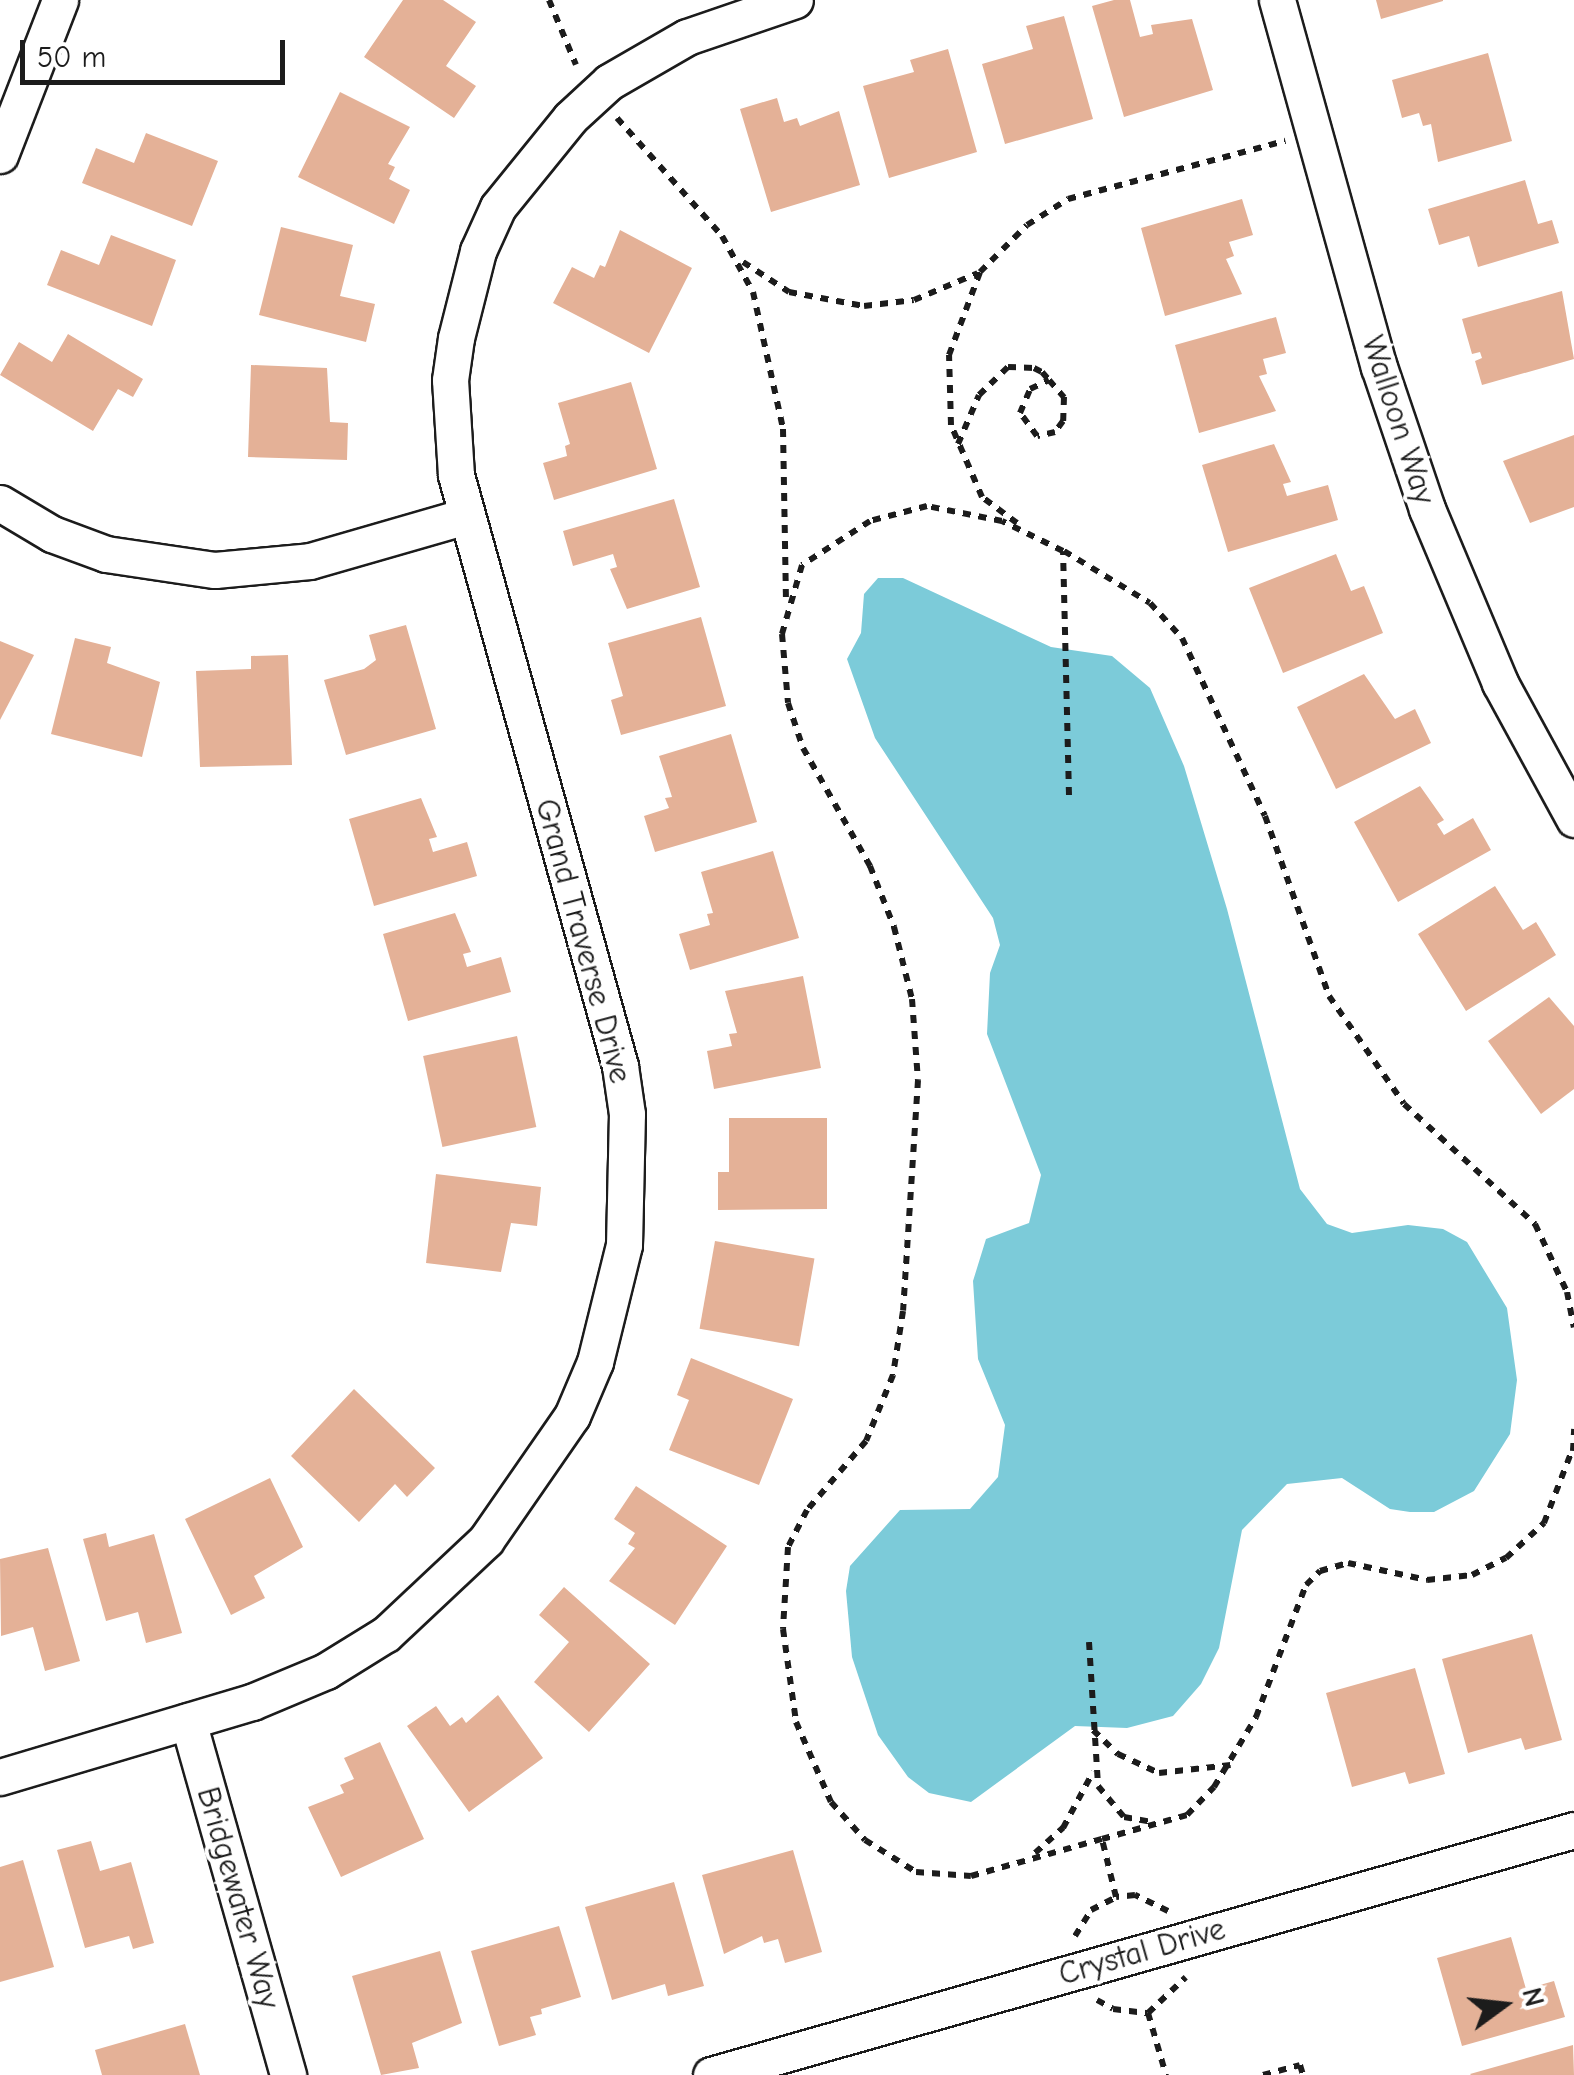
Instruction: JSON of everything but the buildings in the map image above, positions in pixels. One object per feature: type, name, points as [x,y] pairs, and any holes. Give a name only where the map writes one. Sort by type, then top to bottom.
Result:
[{"type":"street","points":[[0,155],[60,0]]},
{"type":"street","name":"Grand Traverse Drive","points":[[0,1776],[188,1721],[326,1671],[436,1592],[516,1504],[549,1454],[595,1362],[613,1300],[630,1169],[620,1066],[466,516],[456,475],[450,380],[464,294],[498,207],[532,158],[596,92],[687,37],[795,0]]},
{"type":"street","name":"Walloon Way","points":[[1277,0],[1379,367],[1427,510],[1500,683],[1574,818]]},
{"type":"street","points":[[0,504],[52,534],[106,554],[216,570],[310,562],[466,516]]},
{"type":"street","name":"Bridgewater Way","points":[[188,1721],[288,2075]]},
{"type":"street","name":"Crystal Drive","points":[[711,2075],[1574,1830]]},
{"type":"path","points":[[549,0],[570,54],[596,92],[742,261],[790,292],[864,306],[914,300],[980,272],[1028,225],[1068,199],[1316,134]]},
{"type":"path","points":[[742,261],[769,351],[783,429],[786,610],[781,654],[788,703],[894,927],[912,999],[918,1080],[904,1311],[892,1375],[866,1441],[806,1510],[788,1547],[783,1629],[796,1722],[831,1802],[890,1859],[944,1878],[986,1873],[1187,1815],[1231,1765],[1300,1598],[1320,1572],[1348,1563],[1426,1580],[1472,1575],[1533,1537],[1573,1452],[1574,1429]]},
{"type":"path","points":[[980,272],[949,356],[951,425],[982,497],[1150,603],[1196,660],[1265,816],[1329,996],[1404,1104],[1535,1224],[1566,1292],[1574,1326]]},
{"type":"path","points":[[958,444],[979,395],[998,373],[1024,366],[1050,380],[1064,397],[1063,422],[1055,432],[1038,436],[1024,425],[1021,402],[1030,389],[1050,380]]},
{"type":"path","points":[[786,610],[802,566],[846,532],[897,512],[954,509],[1039,536]]},
{"type":"path","points":[[1064,550],[1069,795]]},
{"type":"path","points":[[1089,1642],[1094,1770],[1124,1817],[1172,1820]]},
{"type":"path","points":[[1092,1729],[1118,1754],[1159,1774],[1231,1765]]},
{"type":"path","points":[[1028,1858],[1063,1828],[1094,1770]]},
{"type":"path","points":[[1102,1838],[1116,1898],[1154,1901],[1177,1919],[1185,1940]]},
{"type":"path","points":[[1148,2012],[1166,2075]]},
{"type":"path","points":[[1263,2075],[1300,2065],[1304,2075]]},
{"type":"water","points":[[878,578],[903,578],[1051,647],[1112,656],[1150,688],[1184,766],[1227,909],[1300,1189],[1327,1224],[1352,1233],[1408,1225],[1443,1229],[1467,1242],[1507,1308],[1517,1380],[1510,1434],[1474,1491],[1434,1512],[1410,1512],[1390,1509],[1342,1478],[1287,1484],[1242,1530],[1219,1648],[1201,1684],[1173,1716],[1127,1728],[1075,1726],[971,1802],[929,1793],[908,1777],[878,1735],[852,1657],[846,1591],[850,1566],[900,1510],[970,1509],[998,1477],[1005,1425],[978,1359],[973,1281],[986,1239],[1029,1223],[1041,1175],[987,1034],[990,973],[1000,945],[993,918],[875,738],[847,659],[861,633],[864,594]]}]
